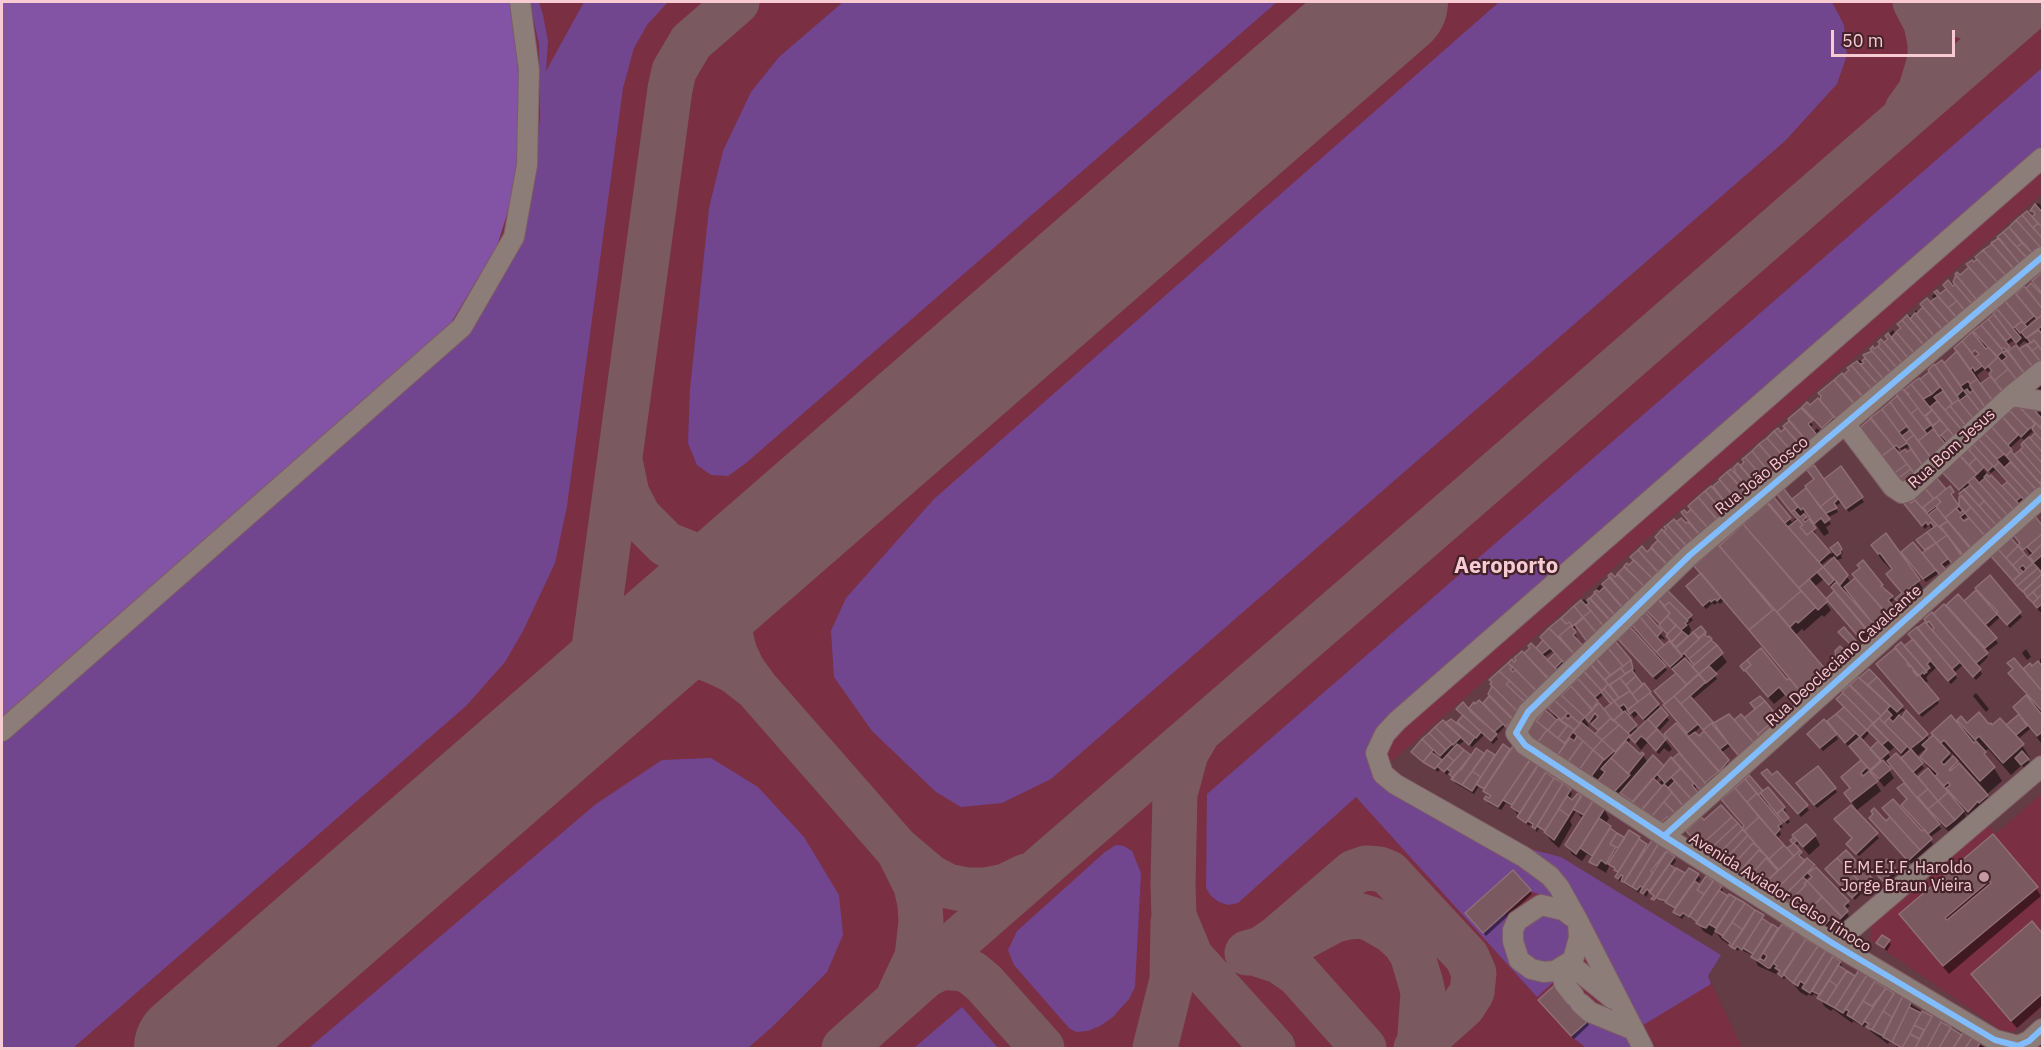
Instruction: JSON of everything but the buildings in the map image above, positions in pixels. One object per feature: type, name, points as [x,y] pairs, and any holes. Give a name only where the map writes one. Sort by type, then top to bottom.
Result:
[{"type":"street","points":[[2,731],[462,327],[514,237],[527,165],[530,70],[520,2]]},
{"type":"street","points":[[1643,1048],[1578,921],[1559,887],[1550,876],[1524,857],[1395,784],[1383,774],[1376,753],[1385,734],[1397,721],[2043,158]]},
{"type":"street","name":"Rua João Bosco","points":[[1516,733],[1528,712],[1661,582],[1737,514],[1846,425],[2043,257]]},
{"type":"street","name":"Rua Bom Jesus","points":[[1846,425],[1893,487],[1902,493],[1908,491],[2011,396],[2043,370]]},
{"type":"street","points":[[2011,396],[2043,401]]},
{"type":"street","name":"Rua Deocleciano Cavalcante","points":[[1664,836],[2039,508]]},
{"type":"street","name":"Avenida Aviador Celso Tinoco","points":[[1516,733],[1525,745],[1664,836],[1834,944],[1995,1040],[2018,1046],[2029,1041],[2043,1029]]},
{"type":"street","points":[[1834,944],[2043,766]]},
{"type":"street","points":[[1541,905],[1563,910],[1578,921],[1580,938],[1577,949],[1573,960],[1563,967],[1555,971],[1544,972],[1531,969],[1520,960],[1513,941],[1515,925],[1529,912],[1541,905]]},
{"type":"street","points":[[1563,967],[1564,983],[1590,1012],[1634,1030]]},
{"type":"street","points":[[1563,967],[1576,969],[1620,1005]]},
{"type":"shaded area","points":[[2,2],[510,2],[514,18],[521,110],[514,192],[497,246],[448,328],[2,719]]},
{"type":"shaded area","points":[[510,2],[2042,2],[2042,194],[1390,763],[1397,774],[1421,792],[1530,848],[1561,857],[1721,955],[1708,976],[1742,1048],[2,1048],[514,18]]},
{"type":"shaded area","points":[[530,2],[539,2],[543,15],[548,41],[546,71],[584,2],[668,2],[647,25],[634,48],[623,88],[567,506],[555,563],[523,631],[505,662],[466,706],[73,1048],[2,1048],[2,740],[444,356],[517,247],[533,194],[540,116],[539,45]]},
{"type":"shaded area","points":[[843,2],[1277,2],[746,463],[728,476],[711,475],[697,465],[688,443],[690,389],[709,208],[723,151],[751,92],[779,57]]},
{"type":"shaded area","points":[[1499,2],[1832,2],[1844,25],[1847,55],[1837,84],[1785,141],[1051,779],[1002,803],[961,807],[936,792],[872,731],[834,677],[831,631],[846,598],[934,499]]},
{"type":"shaded area","points":[[2042,68],[2042,150],[1382,726],[1370,764],[1522,863],[1548,885],[1555,900],[1530,891],[1513,870],[1466,913],[1483,933],[1506,913],[1506,934],[1527,977],[1541,982],[1557,979],[1537,997],[1356,797],[1238,903],[1228,905],[1211,896],[1206,888],[1207,794]]},
{"type":"shaded area","points":[[711,758],[758,787],[804,837],[839,895],[843,935],[827,972],[748,1048],[309,1048],[596,804],[662,760]]},
{"type":"shaded area","name":"E.M.E.I.F. Haroldo Jorge Braun Vieira","points":[[2042,793],[2042,1007],[2014,1032],[2001,1030],[1870,940],[1872,920],[1988,826],[1997,833]]},
{"type":"shaded area","points":[[1116,845],[1124,846],[1132,851],[1141,873],[1135,987],[1129,999],[1113,1017],[1088,1031],[1076,1032],[1069,1028],[1014,965],[1008,950],[1017,931],[1105,852]]},
{"type":"shaded area","points":[[1530,849],[1561,857],[1721,955],[1708,976],[1711,984],[1640,1027],[1556,872]]},
{"type":"shaded area","points":[[1547,915],[1565,923],[1571,935],[1570,951],[1555,966],[1527,959],[1521,934],[1524,928],[1540,916]]},
{"type":"shaded area","points":[[962,1007],[998,1048],[914,1048]]},
{"type":"shaded area","points":[[1588,1021],[1627,1035],[1634,1048],[1586,1048],[1571,1036]]},
{"type":"taxiway","points":[[565,722],[578,703],[591,670],[674,71],[691,42],[737,2]]},
{"type":"taxiway","points":[[1907,110],[1920,92],[1930,59],[1926,23],[1915,2]]},
{"type":"taxiway","points":[[1929,2],[1946,11],[1983,18],[2000,16],[2031,2]]},
{"type":"taxiway","points":[[844,1048],[926,975],[961,938],[2037,2]]},
{"type":"taxiway","points":[[621,465],[627,494],[639,517],[666,544],[691,554],[710,558],[727,557],[748,552],[775,537]]},
{"type":"taxiway","points":[[783,532],[748,568],[733,600],[730,634],[743,670],[756,688],[897,849],[930,877],[947,886],[967,890],[986,890],[1005,886],[1026,876]]},
{"type":"taxiway","points":[[575,715],[638,664],[647,659],[673,654],[703,657],[734,671],[756,688]]},
{"type":"taxiway","points":[[1196,736],[1186,753],[1175,794],[1174,916],[1191,957],[1273,1048]]},
{"type":"taxiway","points":[[899,852],[916,886],[921,922],[917,957],[900,993]]},
{"type":"taxiway","points":[[1247,953],[1261,949],[1276,939],[1354,872],[1366,868],[1389,873],[1467,957],[1474,973],[1472,992],[1463,1006],[1416,1048]]},
{"type":"taxiway","points":[[1294,942],[1335,920],[1348,917],[1361,916],[1371,919],[1392,931],[1404,942],[1412,954],[1421,984],[1423,993],[1419,1048]]},
{"type":"taxiway","points":[[1155,1048],[1172,980],[1173,922]]},
{"type":"taxiway","points":[[1247,953],[1279,961],[1298,974],[1364,1048]]},
{"type":"taxiway","points":[[926,975],[943,967],[963,969],[972,973],[984,983],[1042,1048]]},
{"type":"runway","points":[[190,1048],[1392,2]]},
{"type":"cycle path","points":[[2042,257],[1690,555],[1528,712],[1516,733],[1525,745],[1664,836],[1834,944],[1995,1040],[2018,1046],[2029,1041],[2042,1029]]},
{"type":"cycle path","points":[[1664,836],[2042,497]]},
{"type":"place","name":"E.M.E.I.F. Haroldo Jorge Braun Vieira","points":[[1984,877]]},
{"type":"district","name":"Aeroporto","points":[[1506,567]]}]
